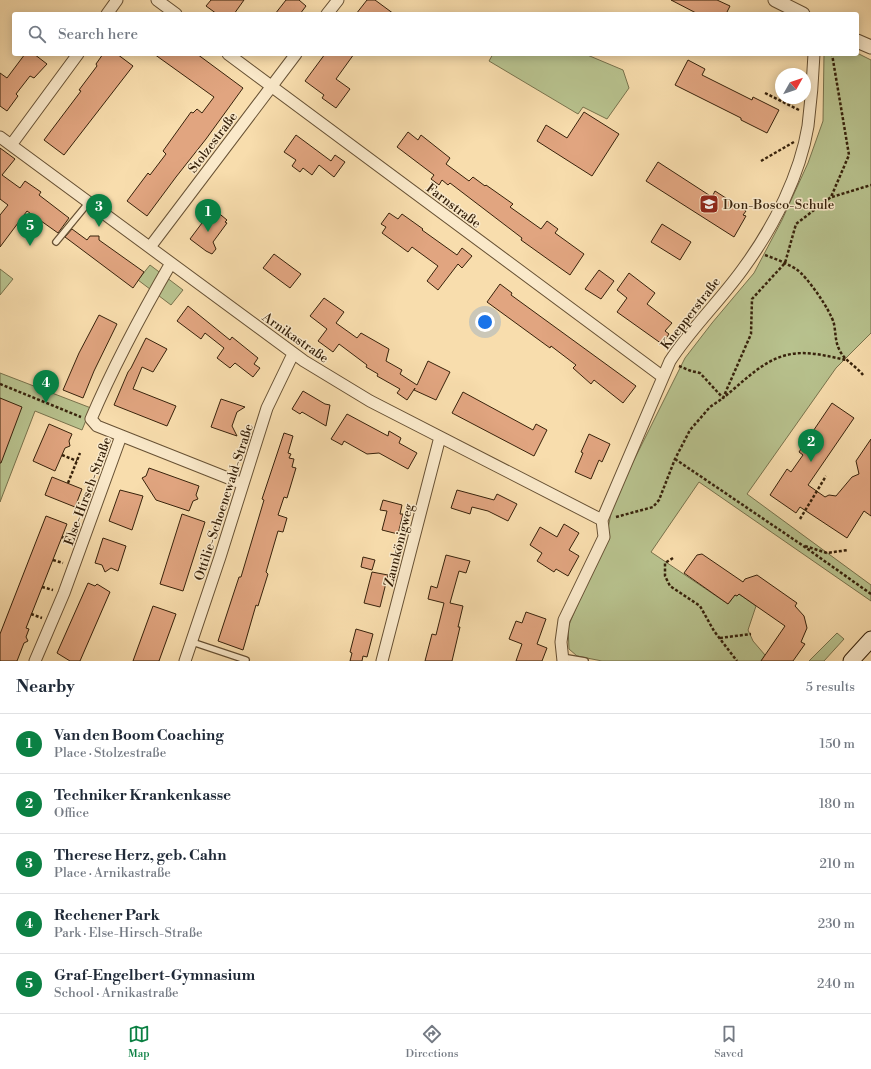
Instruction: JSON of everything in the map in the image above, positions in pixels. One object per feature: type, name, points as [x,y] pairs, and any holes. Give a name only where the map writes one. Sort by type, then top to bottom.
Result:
[{"type":"main road","points":[[851,661],[871,639]]},
{"type":"street","points":[[108,12],[117,0]]},
{"type":"street","points":[[157,0],[173,12]]},
{"type":"street","points":[[329,12],[338,0]]},
{"type":"street","points":[[775,0],[800,12]]},
{"type":"street","points":[[859,42],[871,47]]},
{"type":"street","points":[[11,145],[77,56]]},
{"type":"street","name":"Farnstraße","points":[[231,56],[663,377]]},
{"type":"street","name":"Stolzestraße","points":[[150,247],[294,56]]},
{"type":"street","name":"Knepperstraße","points":[[562,659],[561,642],[564,620],[604,537],[602,520],[670,361],[683,341],[744,267],[772,227],[800,156],[806,134],[814,56]]},
{"type":"street","name":"Arnikastraße","points":[[0,137],[293,354],[370,400],[602,520]]},
{"type":"street","name":"Else-Hirsch-Straße","points":[[35,661],[67,586],[122,436],[97,426],[92,419],[118,360],[146,305],[171,263]]},
{"type":"street","name":"Ottilie-Schoenewald-Straße","points":[[185,661],[267,408],[293,354]]},
{"type":"street","points":[[122,436],[243,484]]},
{"type":"street","name":"Zaunkönigweg","points":[[382,661],[440,437]]},
{"type":"lane","points":[[56,242],[89,202]]},
{"type":"lane","points":[[192,642],[246,660]]},
{"type":"lane","name":"Knepperstraße","points":[[562,659],[585,661]]},
{"type":"path","points":[[831,197],[849,155],[832,56]]},
{"type":"path","points":[[765,93],[787,105],[809,113]]},
{"type":"path","points":[[761,161],[806,134]]},
{"type":"path","points":[[723,398],[751,334],[752,299],[785,263],[796,224],[831,197],[871,185]]},
{"type":"path","points":[[763,255],[785,263],[798,270],[828,310],[834,324],[835,340],[846,360],[863,376]]},
{"type":"path","points":[[602,520],[653,507],[660,500],[675,459],[690,430],[710,407],[770,361],[787,355],[818,354],[846,360]]},
{"type":"path","points":[[670,361],[691,371],[700,373],[723,398]]},
{"type":"path","points":[[0,384],[84,418],[92,419]]},
{"type":"path","points":[[68,483],[80,453]]},
{"type":"path","points":[[62,455],[77,461]]},
{"type":"path","points":[[675,459],[802,545],[871,594]]},
{"type":"path","points":[[800,519],[826,476]]},
{"type":"path","points":[[802,545],[827,553],[848,550]]},
{"type":"path","points":[[673,558],[666,563],[665,576],[670,586],[700,606],[720,638],[737,661]]},
{"type":"path","points":[[720,638],[751,634]]},
{"type":"green space","points":[[859,54],[871,60],[871,333],[836,368],[747,494],[871,585],[871,601],[699,482],[651,552],[728,604],[735,595],[737,596],[739,594],[756,606],[748,630],[753,641],[765,655],[761,661],[602,661],[577,656],[569,649],[568,627],[606,538],[613,504],[624,480],[685,358],[754,273],[782,220],[808,163],[823,121],[824,56],[859,56]]},
{"type":"green space","points":[[492,56],[590,56],[623,70],[629,88],[607,119],[583,107],[578,114],[489,61]]},
{"type":"green space","points":[[150,265],[183,290],[171,305],[138,280]]},
{"type":"green space","points":[[0,269],[13,279],[0,295]]},
{"type":"green space","points":[[0,373],[91,408],[82,430],[35,411],[0,502]]},
{"type":"green space","points":[[837,633],[844,639],[824,661],[809,661]]},
{"type":"building","points":[[211,0],[244,0],[235,12],[214,12],[206,6]]},
{"type":"building","points":[[286,0],[299,0],[306,6],[302,12],[277,12]]},
{"type":"building","points":[[367,0],[375,0],[391,12],[358,12]]},
{"type":"building","points":[[671,0],[717,0],[730,6],[727,12],[694,12]]},
{"type":"building","points":[[24,56],[37,56],[47,64],[34,78],[30,76],[16,94],[18,96],[7,111],[0,106],[0,73],[7,78]]},
{"type":"building","points":[[102,56],[120,56],[133,66],[64,155],[44,140],[81,91],[79,90],[97,66],[96,64]]},
{"type":"building","points":[[157,56],[200,56],[243,88],[147,216],[127,201],[148,173],[150,175],[166,154],[163,151],[191,112],[193,113],[197,109],[202,113],[214,97]]},
{"type":"building","points":[[324,56],[353,56],[336,79],[350,89],[336,108],[322,98],[324,95],[305,81]]},
{"type":"building","points":[[688,60],[705,69],[702,75],[752,100],[753,97],[779,110],[767,133],[741,120],[741,118],[675,85]]},
{"type":"building","points":[[584,112],[619,134],[592,176],[537,141],[546,125],[567,138]]},
{"type":"building","points":[[408,132],[418,140],[421,135],[450,158],[446,164],[469,181],[473,177],[485,186],[486,185],[513,204],[510,207],[541,229],[547,221],[558,229],[555,233],[584,254],[570,275],[521,240],[522,238],[450,183],[448,185],[442,180],[439,185],[431,179],[434,175],[397,147]]},
{"type":"building","points":[[296,135],[331,161],[335,155],[345,162],[334,177],[319,165],[312,175],[303,168],[300,172],[292,166],[296,160],[284,152]]},
{"type":"building","points":[[0,148],[15,159],[2,175],[20,188],[25,181],[41,192],[39,195],[69,218],[58,233],[27,211],[0,247],[0,215],[8,205],[0,199]]},
{"type":"building","name":"Don-Bosco-Schule","points":[[658,162],[712,197],[715,191],[746,211],[743,215],[746,216],[734,237],[646,181]]},
{"type":"building","points":[[211,211],[214,213],[216,211],[227,220],[225,222],[227,223],[213,242],[216,249],[212,254],[190,239]]},
{"type":"building","points":[[389,213],[398,219],[402,214],[457,255],[462,248],[472,256],[462,268],[458,264],[438,290],[427,281],[438,266],[412,247],[408,252],[382,233],[386,227],[381,224]]},
{"type":"building","points":[[662,224],[691,242],[680,260],[651,242]]},
{"type":"building","points":[[72,229],[87,240],[90,236],[99,236],[99,240],[144,272],[133,288],[65,237]]},
{"type":"building","points":[[274,254],[301,274],[290,288],[263,268]]},
{"type":"building","points":[[599,270],[614,281],[601,299],[585,289]]},
{"type":"building","points":[[629,273],[655,293],[647,304],[672,323],[665,331],[669,334],[662,344],[617,312],[627,298],[617,290]]},
{"type":"building","points":[[500,284],[512,293],[511,295],[636,386],[623,403],[594,380],[591,384],[573,368],[576,365],[487,302]]},
{"type":"building","points":[[324,298],[344,312],[336,323],[357,338],[361,333],[389,349],[386,361],[402,370],[400,374],[417,385],[428,361],[450,372],[436,400],[414,390],[415,388],[407,400],[397,393],[400,389],[377,376],[378,374],[366,367],[367,365],[339,344],[333,352],[318,341],[327,329],[310,316]]},
{"type":"building","points":[[188,306],[230,340],[232,337],[258,358],[254,364],[260,368],[253,377],[235,363],[230,368],[217,358],[224,348],[205,333],[201,339],[177,321]]},
{"type":"building","points":[[99,315],[117,324],[94,371],[83,398],[63,390],[79,353]]},
{"type":"building","points":[[146,338],[167,349],[153,372],[142,367],[133,389],[176,406],[167,426],[114,405],[128,372]]},
{"type":"building","points":[[303,391],[325,404],[330,405],[326,426],[302,412],[300,414],[292,409]]},
{"type":"building","points":[[463,392],[533,430],[536,424],[547,430],[534,456],[452,413]]},
{"type":"building","points":[[0,398],[22,407],[1,463],[0,463]]},
{"type":"building","points":[[221,399],[245,407],[237,412],[232,426],[237,436],[211,427]]},
{"type":"building","points":[[832,403],[854,418],[808,485],[825,497],[829,495],[836,496],[852,477],[859,474],[856,461],[871,439],[871,516],[864,511],[847,538],[800,507],[796,513],[770,495],[787,469],[791,472],[803,455],[799,452]]},
{"type":"building","points":[[347,414],[388,436],[389,431],[401,438],[399,443],[417,453],[408,469],[379,453],[367,454],[344,441],[342,445],[331,439]]},
{"type":"building","points":[[49,424],[72,434],[69,441],[70,446],[65,448],[55,471],[33,461]]},
{"type":"building","points":[[284,433],[293,436],[288,453],[291,454],[289,458],[294,459],[292,467],[296,468],[287,498],[284,497],[278,515],[287,518],[283,532],[278,531],[266,572],[268,574],[258,606],[256,605],[243,650],[218,641],[239,577],[241,577],[264,500],[262,499]]},
{"type":"building","points":[[589,434],[610,444],[602,462],[599,460],[591,479],[575,472],[583,453],[581,452]]},
{"type":"building","points":[[149,468],[199,486],[196,495],[198,499],[193,501],[189,511],[156,500],[142,478],[146,476]]},
{"type":"building","points":[[52,477],[82,489],[75,507],[45,495]]},
{"type":"building","points":[[120,490],[143,496],[132,530],[109,521]]},
{"type":"building","points":[[457,490],[494,500],[497,494],[517,504],[508,521],[488,511],[472,507],[470,514],[451,508]]},
{"type":"building","points":[[383,500],[402,505],[400,514],[403,514],[398,534],[382,530],[387,511],[380,510]]},
{"type":"building","points":[[182,514],[205,522],[183,591],[160,584]]},
{"type":"building","points":[[46,516],[67,524],[26,628],[29,629],[26,637],[28,641],[24,643],[17,661],[0,661],[0,634]]},
{"type":"building","points":[[564,524],[579,533],[569,550],[579,556],[568,576],[556,569],[554,572],[537,561],[542,553],[530,545],[540,527],[557,537]]},
{"type":"building","points":[[103,538],[126,546],[118,571],[111,568],[105,572],[102,565],[95,563]]},
{"type":"building","points":[[702,554],[743,582],[745,579],[757,575],[797,603],[795,606],[804,616],[807,628],[801,642],[805,644],[793,661],[761,661],[785,626],[739,594],[737,596],[735,595],[728,604],[684,573],[697,555]]},
{"type":"building","points":[[446,555],[470,561],[466,573],[459,571],[450,603],[463,606],[458,627],[460,627],[452,661],[425,661],[432,634],[436,635],[444,603],[428,599],[431,586],[437,588]]},
{"type":"building","points":[[363,557],[375,560],[372,570],[361,567]]},
{"type":"building","points":[[372,572],[388,575],[380,607],[364,603]]},
{"type":"building","points":[[88,583],[95,586],[97,584],[110,592],[80,661],[70,661],[57,653]]},
{"type":"building","points":[[153,606],[176,614],[159,661],[133,661]]},
{"type":"building","points":[[526,612],[546,619],[537,644],[547,648],[542,661],[516,661],[522,644],[509,639],[516,621],[522,623]]},
{"type":"building","points":[[356,629],[373,634],[367,657],[363,656],[362,661],[350,661],[352,653],[350,652]]},
{"type":"place","name":"Don-Bosco-Schule","points":[[709,204]]},
{"type":"place","name":"Therese Herz, geb. Cahn","points":[[99,227]]},
{"type":"place","name":"Van den Boom Coaching","points":[[208,232]]},
{"type":"place","name":"Graf-Engelbert-Gymnasium","points":[[30,246]]},
{"type":"place","name":"Rechener Park","points":[[46,403]]},
{"type":"place","name":"Techniker Krankenkasse","points":[[811,462]]}]
